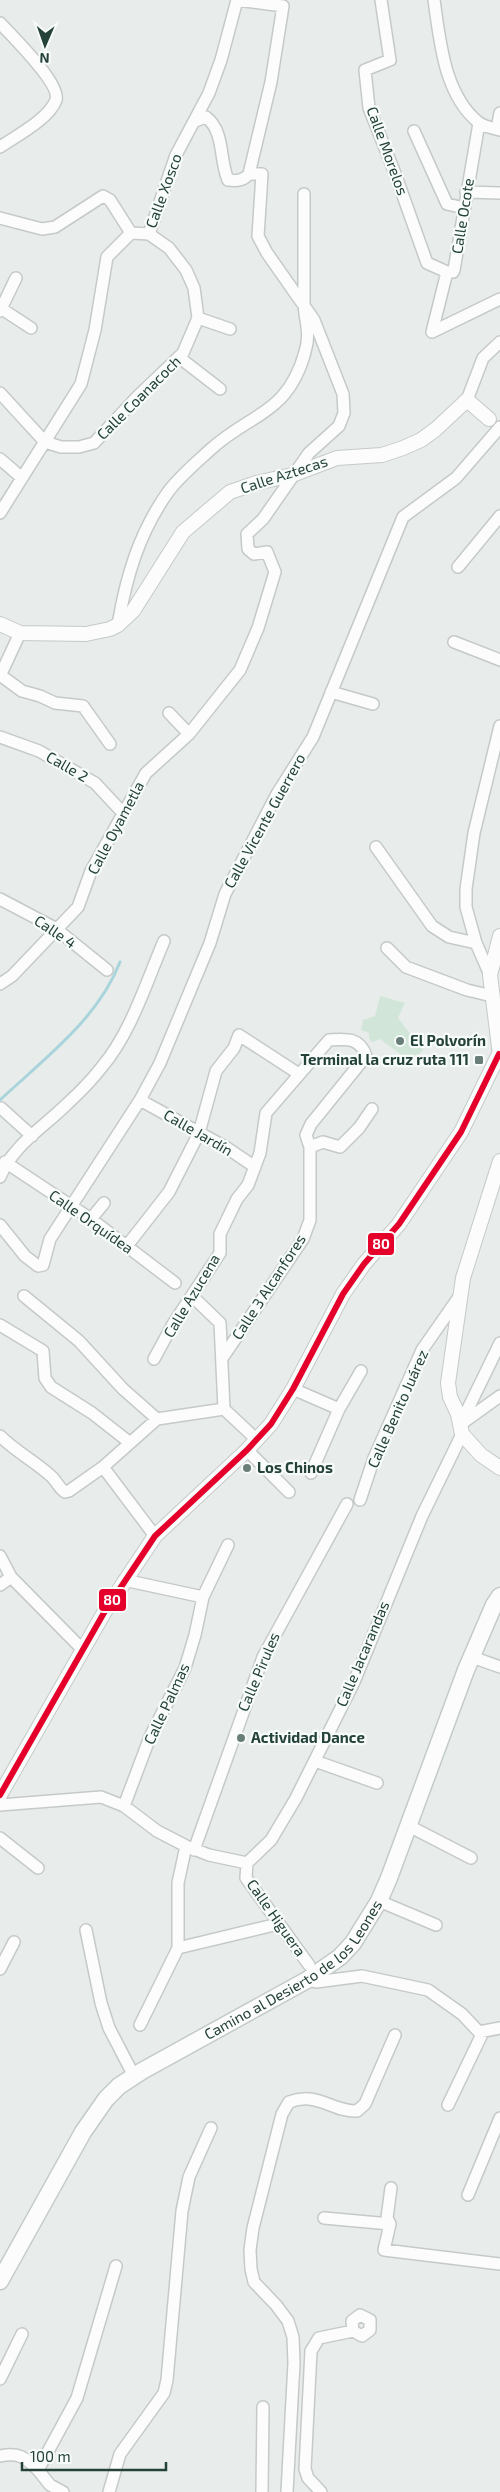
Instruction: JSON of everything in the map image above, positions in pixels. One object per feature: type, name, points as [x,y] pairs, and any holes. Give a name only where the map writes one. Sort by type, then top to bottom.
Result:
[{"type":"main road","name":"Camino al Desierto de los Leones","points":[[0,2281],[83,2132],[106,2099],[134,2076],[348,1948],[379,1901],[472,1657],[494,1605],[500,1596]]},
{"type":"street","points":[[195,122],[206,117],[213,122],[221,146],[224,171],[228,180],[245,179],[249,174],[271,82],[283,6],[237,0]]},
{"type":"street","name":"Calle Xosco","points":[[0,513],[4,496],[22,478],[81,384],[95,330],[107,258],[131,234],[150,234],[176,155],[209,93],[221,60],[237,0]]},
{"type":"street","name":"Calle Morelos","points":[[382,0],[390,60],[366,70],[369,108],[396,176],[426,263],[447,272]]},
{"type":"street","points":[[434,0],[450,82],[466,108],[479,123],[499,130],[500,113]]},
{"type":"street","points":[[0,23],[31,56],[56,91],[56,100],[42,118],[0,147]]},
{"type":"street","name":"Calle Ocote","points":[[479,123],[454,270],[453,272],[447,272],[432,332],[500,299]]},
{"type":"street","points":[[414,130],[447,204],[464,208]]},
{"type":"street","points":[[249,174],[262,174],[258,236],[267,253],[314,320],[343,394],[344,413],[340,426],[309,453],[292,475]]},
{"type":"street","points":[[466,192],[500,193]]},
{"type":"street","points":[[118,625],[126,581],[136,549],[168,491],[211,449],[232,432],[276,404],[294,381],[305,352],[309,328],[304,307],[304,194]]},
{"type":"street","points":[[0,218],[42,229],[56,227],[103,196],[110,200],[131,234]]},
{"type":"street","points":[[150,234],[169,248],[186,270],[194,288],[198,318],[230,329]]},
{"type":"street","points":[[16,278],[1,310],[30,328]]},
{"type":"street","name":"Calle Coanacoch","points":[[45,442],[61,447],[79,447],[94,443],[142,392],[180,358],[198,318]]},
{"type":"street","points":[[496,428],[469,401],[483,358],[500,342]]},
{"type":"street","points":[[180,358],[220,388]]},
{"type":"street","points":[[0,393],[45,442]]},
{"type":"street","name":"Calle Aztecas","points":[[0,624],[20,633],[94,633],[118,625],[133,611],[183,532],[204,512],[230,492],[256,483],[292,475],[336,458],[382,455],[403,448],[421,440],[436,430],[469,401]]},
{"type":"street","name":"Calle Vicente Guerrero","points":[[0,1225],[25,1256],[38,1266],[42,1265],[50,1239],[140,1100],[160,1063],[210,943],[225,894],[277,794],[313,736],[403,517],[456,478],[496,428]]},
{"type":"street","points":[[0,459],[22,478]]},
{"type":"street","name":"Calle Oyametla","points":[[0,984],[12,976],[78,907],[91,871],[146,773],[189,734],[231,682],[250,650],[275,572],[267,552],[254,554],[248,549],[247,534],[263,519],[292,475]]},
{"type":"street","points":[[458,567],[500,516]]},
{"type":"street","points":[[20,633],[0,676],[22,691],[55,703],[83,706],[110,744]]},
{"type":"street","points":[[454,642],[500,660]]},
{"type":"street","points":[[331,692],[373,704]]},
{"type":"street","points":[[168,713],[189,734]]},
{"type":"street","points":[[493,986],[476,943],[466,907],[466,889],[474,832],[500,726]]},
{"type":"street","name":"Calle 2","points":[[0,737],[40,751],[95,783],[123,813]]},
{"type":"street","points":[[376,847],[432,926],[449,937],[476,943]]},
{"type":"street","name":"Calle 4","points":[[0,899],[56,928],[107,970]]},
{"type":"street","points":[[0,1795],[124,1580],[155,1536],[252,1445],[271,1424],[293,1388],[343,1294],[364,1264],[399,1224],[462,1132],[499,1054],[493,986],[500,936]]},
{"type":"street","points":[[0,1176],[6,1162],[68,1104],[103,1067],[125,1032],[164,941]]},
{"type":"street","points":[[387,948],[406,967],[468,990],[493,986]]},
{"type":"street","points":[[126,1247],[169,1192],[199,1133],[216,1071],[234,1048],[239,1035],[299,1074]]},
{"type":"street","name":"Calle Azucena","points":[[154,1358],[220,1253],[220,1234],[237,1199],[248,1185],[260,1153],[266,1113],[329,1040],[354,1040],[363,1047],[366,1056]]},
{"type":"street","name":"Calle 3 Alcanfores","points":[[223,1357],[303,1240],[310,1220],[310,1147],[306,1135],[311,1124],[366,1056]]},
{"type":"street","name":"Calle Jardín","points":[[140,1100],[254,1167]]},
{"type":"street","points":[[1,1108],[32,1136]]},
{"type":"street","points":[[310,1147],[323,1142],[340,1147],[359,1128],[372,1109]]},
{"type":"street","points":[[500,1161],[459,1297],[448,1383],[450,1397],[461,1430],[481,1455],[500,1468]]},
{"type":"street","name":"Calle Orquídea","points":[[6,1162],[91,1220],[175,1283]]},
{"type":"street","points":[[91,1220],[104,1203]]},
{"type":"street","points":[[24,1296],[79,1341],[123,1389],[158,1419]]},
{"type":"street","points":[[192,1296],[220,1323],[224,1409],[289,1492]]},
{"type":"street","name":"Calle Benito Juárez","points":[[360,1500],[374,1458],[422,1350],[459,1297]]},
{"type":"street","points":[[0,1325],[43,1351],[46,1378],[51,1387],[92,1413],[130,1442]]},
{"type":"street","name":"Calle Jacarandas","points":[[246,1863],[271,1840],[315,1761],[354,1682],[422,1516],[500,1343]]},
{"type":"street","points":[[311,1473],[339,1409],[361,1372]]},
{"type":"street","points":[[293,1388],[339,1409]]},
{"type":"street","points":[[461,1430],[500,1396]]},
{"type":"street","points":[[0,1436],[26,1459],[53,1478],[59,1488],[65,1492],[70,1491],[103,1466],[158,1419],[224,1409]]},
{"type":"street","points":[[103,1466],[155,1536]]},
{"type":"street","name":"Calle Pirules","points":[[178,1948],[178,1883],[190,1848],[263,1657],[347,1504]]},
{"type":"street","name":"Calle Palmas","points":[[124,1806],[150,1737],[185,1668],[203,1597],[228,1544]]},
{"type":"street","points":[[0,1556],[12,1577],[83,1650]]},
{"type":"street","points":[[0,1585],[12,1577]]},
{"type":"street","points":[[124,1580],[203,1597]]},
{"type":"street","points":[[472,1657],[500,1667]]},
{"type":"street","points":[[315,1761],[377,1783]]},
{"type":"street","name":"Calle Higuera","points":[[0,1806],[101,1797],[124,1806],[158,1832],[190,1848],[246,1863],[246,1878],[278,1924],[308,1973]]},
{"type":"street","points":[[409,1826],[472,1858]]},
{"type":"street","points":[[0,1838],[38,1868]]},
{"type":"street","points":[[379,1901],[436,1925]]},
{"type":"street","points":[[140,2026],[178,1948],[278,1924]]},
{"type":"street","points":[[86,1930],[101,2003],[110,2028],[134,2076]]},
{"type":"street","points":[[0,1969],[14,1942]]},
{"type":"street","points":[[308,1973],[316,1982],[362,1976],[428,1990],[462,2014],[479,2032],[500,2028]]},
{"type":"street","points":[[448,2105],[483,2032]]},
{"type":"street","points":[[287,2492],[294,2363],[293,2337],[288,2321],[254,2282],[250,2250],[253,2228],[282,2114],[289,2102],[304,2098],[319,2100],[347,2110],[357,2111],[365,2104],[395,2035]]},
{"type":"street","points":[[468,2195],[500,2118]]},
{"type":"street","points":[[109,2492],[120,2454],[157,2403],[166,2387],[182,2211],[189,2177],[211,2128]]},
{"type":"street","points":[[391,2188],[387,2218],[390,2224],[384,2250],[500,2264]]},
{"type":"street","points":[[324,2218],[390,2224]]},
{"type":"street","points":[[38,2470],[77,2398],[116,2266]]},
{"type":"street","points":[[320,2492],[308,2478],[305,2469],[312,2351],[319,2338],[352,2331]]},
{"type":"street","points":[[0,2379],[22,2334]]},
{"type":"street","points":[[262,2492],[263,2407]]},
{"type":"street","points":[[0,2456],[15,2454],[25,2457],[50,2484],[63,2492]]},
{"type":"green space","name":"El Polvorín","points":[[380,996],[405,1003],[398,1018],[423,1050],[411,1062],[380,1039],[373,1042],[369,1039],[369,1033],[361,1030],[363,1020],[375,1016]]},
{"type":"waterway","points":[[0,1100],[52,1053],[84,1020],[110,983],[120,962]]},
{"type":"transit line","name":"80","points":[[0,1795],[105,1611],[155,1536],[247,1450],[271,1424],[293,1389],[343,1294],[364,1264],[399,1224],[461,1132],[499,1054]]},
{"type":"place","name":"El Polvorín","points":[[400,1041]]},
{"type":"place","name":"Terminal la cruz ruta 111","points":[[479,1060]]},
{"type":"place","name":"Los Chinos","points":[[247,1468]]},
{"type":"place","name":"Actividad Dance","points":[[241,1738]]}]
